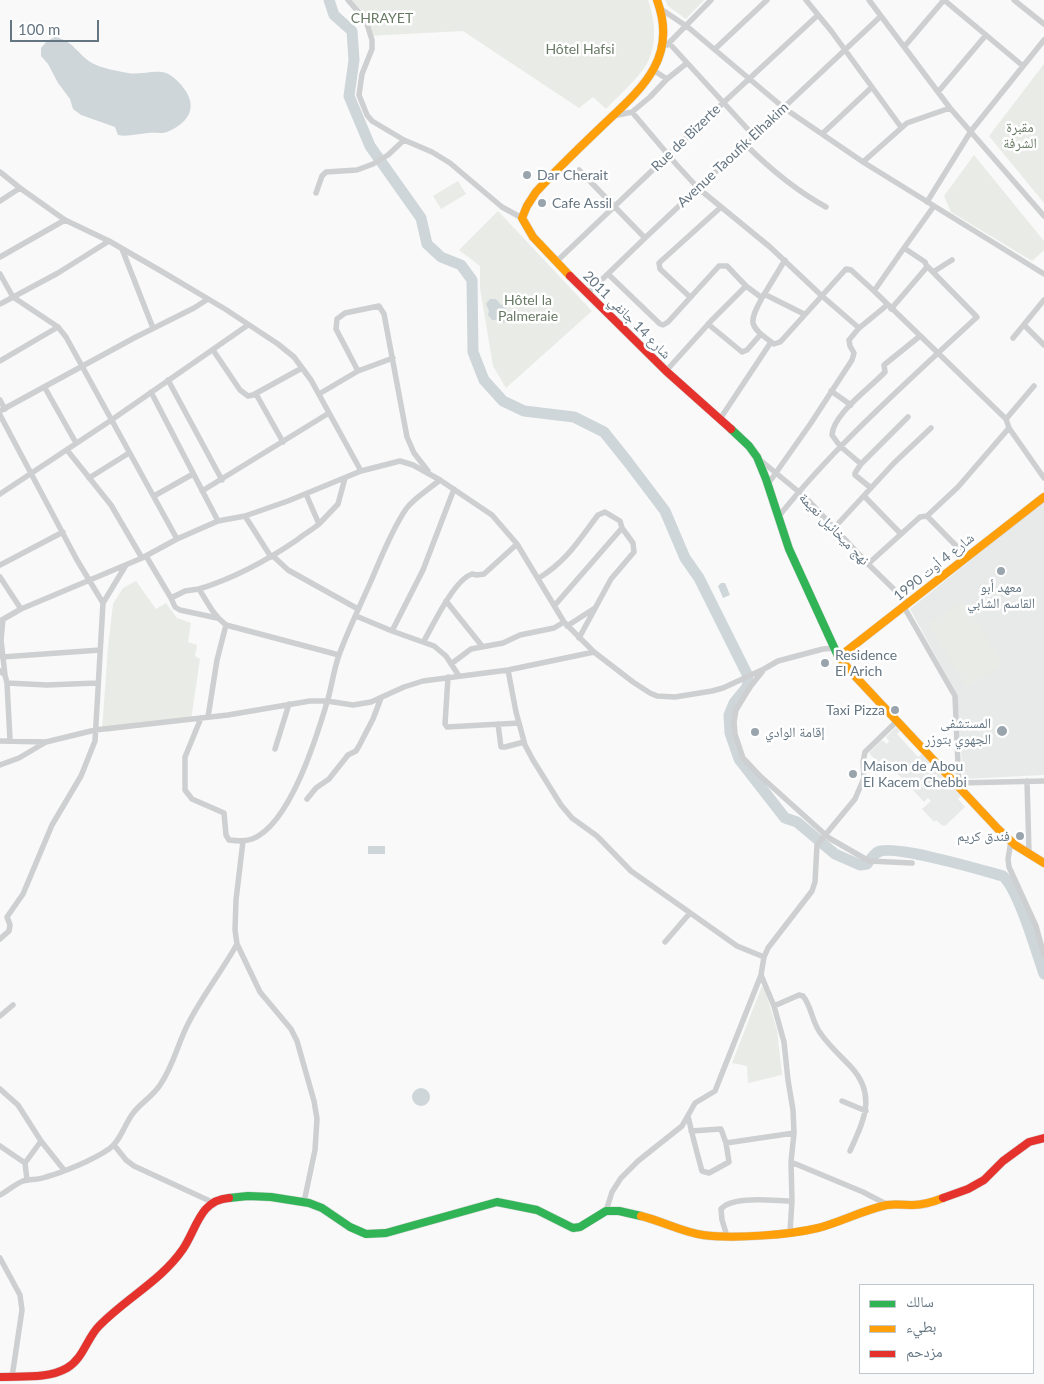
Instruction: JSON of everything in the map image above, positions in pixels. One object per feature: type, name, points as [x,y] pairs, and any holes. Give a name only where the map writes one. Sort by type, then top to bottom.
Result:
[{"type":"street","points":[[348,0],[366,21],[372,40],[372,49],[362,74],[359,95],[362,107],[372,121],[404,140],[432,152],[450,163],[502,207],[522,218],[536,192],[633,96],[654,70],[666,46],[711,0]]},
{"type":"street","points":[[657,0],[663,22],[666,46],[687,63],[754,136]]},
{"type":"street","points":[[715,49],[767,0]]},
{"type":"street","points":[[806,0],[901,127]]},
{"type":"street","points":[[870,0],[950,108],[1044,216]]},
{"type":"street","points":[[904,47],[944,0],[1023,66]]},
{"type":"street","points":[[1014,0],[1044,24]]},
{"type":"street","points":[[660,9],[686,26],[715,49],[784,108],[863,162],[1044,274]]},
{"type":"street","name":"Rue de Bizerte","points":[[556,262],[723,102],[818,15]]},
{"type":"street","name":"Avenue Taoufik Elhakim","points":[[587,294],[881,16]]},
{"type":"street","points":[[938,92],[986,35]]},
{"type":"street","points":[[927,202],[971,131],[1043,43]]},
{"type":"street","points":[[612,116],[632,112],[687,63]]},
{"type":"street","points":[[654,70],[667,79]]},
{"type":"street","points":[[822,134],[872,87]]},
{"type":"street","points":[[863,162],[907,123],[950,108]]},
{"type":"street","points":[[632,112],[698,188],[785,260],[859,328]]},
{"type":"street","points":[[316,193],[322,176],[326,172],[357,170],[373,164],[388,155],[404,140]]},
{"type":"street","points":[[745,144],[791,186],[826,207]]},
{"type":"street","points":[[578,170],[645,238]]},
{"type":"street","points":[[0,172],[65,220],[122,248],[208,299],[278,344],[294,357],[319,394],[361,471]]},
{"type":"street","points":[[0,201],[20,188]]},
{"type":"street","points":[[874,291],[934,206]]},
{"type":"street","points":[[690,297],[660,269],[659,263],[721,207]]},
{"type":"street","name":"شارع 14 جانفي 2011","points":[[522,218],[529,232],[587,294],[666,371],[744,442],[757,457],[768,484],[789,550],[834,648],[841,659],[1011,841],[1044,863]]},
{"type":"street","points":[[0,258],[65,220]]},
{"type":"street","points":[[0,304],[58,273],[109,241]]},
{"type":"street","points":[[122,248],[153,328]]},
{"type":"street","points":[[779,516],[840,446],[977,316],[925,262],[904,248]]},
{"type":"street","points":[[785,260],[752,316],[754,328],[761,334],[774,344],[780,342],[843,272],[849,268],[1006,419],[1009,428],[1043,476]]},
{"type":"street","points":[[933,272],[952,260]]},
{"type":"street","points":[[608,274],[660,324],[666,324],[715,269],[722,265],[729,268],[746,286],[763,296],[804,314]]},
{"type":"street","points":[[768,484],[852,360],[854,353],[849,340],[859,328],[889,307],[927,266]]},
{"type":"street","points":[[0,274],[13,297],[58,327],[177,539]]},
{"type":"street","points":[[666,371],[708,324],[746,286]]},
{"type":"street","points":[[2,412],[208,299]]},
{"type":"street","points":[[1013,338],[1044,300]]},
{"type":"street","points":[[358,372],[336,329],[337,319],[344,313],[379,306],[384,314],[407,438],[414,453],[431,474]]},
{"type":"street","points":[[708,324],[742,352],[747,350],[761,334]]},
{"type":"street","points":[[0,494],[110,421],[248,325]]},
{"type":"street","points":[[1024,325],[1044,345]]},
{"type":"street","points":[[0,361],[58,327]]},
{"type":"street","points":[[861,464],[833,439],[832,430],[851,405],[885,372],[884,365],[920,336]]},
{"type":"street","points":[[720,419],[771,342]]},
{"type":"street","points":[[213,350],[244,395],[248,396],[256,394],[302,368]]},
{"type":"street","points":[[319,394],[358,372],[392,358]]},
{"type":"street","points":[[168,380],[222,480]]},
{"type":"street","points":[[1006,419],[1034,386]]},
{"type":"street","points":[[45,388],[76,444]]},
{"type":"street","points":[[151,392],[218,521]]},
{"type":"street","points":[[831,392],[851,405]]},
{"type":"street","points":[[256,394],[283,442]]},
{"type":"street","points":[[0,400],[2,412],[31,472],[89,581],[103,603]]},
{"type":"street","points":[[202,491],[329,413]]},
{"type":"street","points":[[871,488],[854,473],[908,417]]},
{"type":"street","points":[[834,528],[871,488],[932,428]]},
{"type":"street","points":[[868,564],[920,517],[927,516],[958,487],[1009,428]]},
{"type":"street","points":[[67,450],[120,518],[175,607],[180,610],[217,618]]},
{"type":"street","points":[[88,478],[129,453]]},
{"type":"street","name":"نهج ميخائيل نعيمة","points":[[757,457],[799,492],[906,605],[955,696],[958,785]]},
{"type":"street","points":[[10,740],[7,683],[3,673],[2,620],[21,609],[144,557],[177,539],[218,521],[245,516],[306,494],[361,471],[400,461],[431,474],[492,515],[517,544],[566,624],[594,652],[641,688],[657,696],[696,695],[723,688],[778,661],[834,648]]},
{"type":"street","points":[[154,496],[192,474]]},
{"type":"street","points":[[171,598],[185,591],[199,589],[223,581],[272,556],[319,524],[338,504],[345,478]]},
{"type":"street","points":[[226,625],[205,718],[185,757],[185,790],[192,799],[224,813],[228,838],[243,841],[253,839],[268,828],[276,821],[287,804],[303,772],[327,701],[339,655],[404,512],[410,504],[440,480]]},
{"type":"street","points":[[392,631],[423,570],[454,489]]},
{"type":"street","points":[[306,494],[319,524]]},
{"type":"street","points":[[864,496],[901,534]]},
{"type":"street","name":"شارع 4 أوت 1990","points":[[841,659],[1032,505],[1044,498]]},
{"type":"street","points":[[539,578],[555,568],[564,559],[602,512],[620,521],[622,528],[633,543],[634,552],[611,579],[579,638]]},
{"type":"street","points":[[245,516],[272,556],[288,570],[357,613],[392,631],[424,641],[441,651],[459,676]]},
{"type":"street","points":[[927,516],[967,557]]},
{"type":"street","points":[[555,605],[622,528]]},
{"type":"street","points":[[0,565],[63,532]]},
{"type":"street","points":[[424,641],[446,601],[463,578],[472,574],[484,574],[517,544]]},
{"type":"street","points":[[0,939],[9,931],[7,917],[10,910],[23,894],[52,826],[88,762],[95,741],[103,603],[126,564]]},
{"type":"street","points":[[1,580],[21,609]]},
{"type":"street","points":[[199,589],[217,618],[226,625],[339,655]]},
{"type":"street","points":[[446,601],[482,646]]},
{"type":"street","points":[[451,664],[468,650],[502,643],[520,635],[566,624],[596,607]]},
{"type":"street","points":[[2,657],[100,650]]},
{"type":"street","points":[[0,765],[18,758],[46,742],[95,730],[205,718],[289,704],[327,701],[353,705],[371,702],[411,684],[448,677],[508,670],[594,652]]},
{"type":"street","points":[[764,669],[736,710],[734,722],[738,748],[744,758],[823,837],[869,861],[912,863]]},
{"type":"street","points":[[508,670],[524,742],[554,795],[572,818],[592,831],[631,871],[737,946],[764,957]]},
{"type":"street","points":[[448,677],[445,726],[519,723]]},
{"type":"street","points":[[7,683],[47,685],[97,683]]},
{"type":"street","points":[[307,799],[316,788],[329,779],[348,755],[356,751],[360,746],[381,698]]},
{"type":"street","points":[[275,749],[289,704]]},
{"type":"street","points":[[606,1212],[612,1192],[621,1178],[638,1161],[676,1131],[688,1116],[695,1103],[712,1094],[717,1087],[761,976],[764,957],[772,942],[812,891],[815,882],[817,845],[855,799],[864,778],[866,752],[897,721]]},
{"type":"street","points":[[498,724],[502,748],[524,742]]},
{"type":"street","points":[[0,741],[46,742]]},
{"type":"street","points":[[958,785],[1044,780]]},
{"type":"street","points":[[1027,781],[1029,853]]},
{"type":"street","points":[[243,841],[236,900],[235,930],[237,944],[260,992],[294,1035],[314,1101],[317,1119],[315,1150],[304,1202]]},
{"type":"street","points":[[1011,841],[1008,851],[1009,867],[1036,926],[1044,955]]},
{"type":"street","points":[[666,942],[690,913]]},
{"type":"street","points":[[0,1195],[27,1180],[45,1178],[106,1151],[114,1145],[135,1111],[151,1097],[161,1084],[192,1016],[237,944]]},
{"type":"street","points":[[761,976],[767,986],[774,1006],[784,1042],[793,1110],[794,1133],[790,1232]]},
{"type":"street","points":[[774,1006],[799,995],[803,996],[818,1031],[860,1080],[865,1089],[866,1111],[850,1151]]},
{"type":"street","points":[[0,1016],[13,1005]]},
{"type":"street","points":[[0,1089],[18,1105],[41,1141],[64,1170]]},
{"type":"street","points":[[842,1101],[866,1111]]},
{"type":"street","points":[[688,1116],[691,1130],[704,1172],[727,1165],[729,1162],[726,1143],[721,1129],[691,1130]]},
{"type":"street","points":[[726,1143],[794,1133]]},
{"type":"street","points":[[0,1377],[40,1375],[70,1367],[77,1360],[92,1334],[100,1325],[175,1260],[207,1206],[212,1202],[225,1198],[248,1196],[304,1202],[322,1208],[359,1231],[377,1235],[492,1202],[537,1210],[573,1228],[580,1227],[606,1212],[632,1213],[703,1235],[727,1236],[790,1232],[818,1228],[888,1205],[930,1203],[968,1189],[984,1180],[1013,1152],[1029,1142],[1044,1138]]},
{"type":"street","points":[[27,1180],[25,1163],[41,1141]]},
{"type":"street","points":[[114,1145],[126,1160],[134,1166],[212,1202]]},
{"type":"street","points":[[0,1146],[25,1163]]},
{"type":"street","points":[[792,1162],[863,1192],[888,1205]]},
{"type":"street","points":[[727,1236],[721,1209],[728,1203],[743,1201],[792,1201]]},
{"type":"street","points":[[0,1258],[22,1301],[12,1377]]},
{"type":"shaded area","points":[[55,37],[67,41],[92,63],[109,69],[134,74],[163,72],[168,74],[187,92],[191,107],[189,114],[177,127],[167,132],[125,136],[118,135],[115,127],[81,115],[73,109],[70,99],[41,56],[41,48],[47,41]]},
{"type":"shaded area","points":[[490,299],[496,299],[501,305],[505,303],[508,306],[505,309],[511,316],[508,322],[501,323],[498,320],[492,320],[488,315],[489,311],[486,304]]},
{"type":"shaded area","name":"معهد أبو القاسم الشابي","points":[[1044,503],[1044,775],[963,779],[957,695],[910,609]]},
{"type":"shaded area","points":[[721,583],[725,583],[730,595],[723,598],[718,586]]},
{"type":"shaded area","points":[[896,727],[900,731],[897,734],[918,757],[922,754],[930,762],[926,766],[928,768],[930,766],[933,770],[935,769],[950,788],[952,787],[961,796],[958,799],[965,807],[945,826],[936,820],[934,822],[922,809],[931,801],[928,798],[924,802],[883,758],[878,763],[869,753],[882,740],[887,744],[889,741],[886,737]]},
{"type":"shaded area","points":[[368,846],[385,846],[385,854],[368,854]]},
{"type":"shaded area","points":[[417,1088],[425,1088],[430,1093],[428,1104],[417,1106],[412,1101],[412,1093]]},
{"type":"green space","name":"Hôtel Hafsi","points":[[347,0],[648,0],[654,24],[654,42],[650,58],[642,71],[606,109],[593,97],[579,108],[463,31],[368,36],[365,21]]},
{"type":"green space","points":[[665,0],[704,0],[686,19],[668,6]]},
{"type":"green space","name":"مقبرة الشرفة","points":[[1044,64],[1044,203],[989,136]]},
{"type":"green space","points":[[974,155],[1044,241],[1044,250],[1032,261],[951,212],[944,196]]},
{"type":"green space","points":[[458,181],[466,194],[441,209],[433,196]]},
{"type":"green space","name":"Hôtel la Palmeraie","points":[[498,211],[592,311],[506,388],[493,366],[480,288],[480,266],[459,250]]},
{"type":"green space","points":[[136,581],[156,609],[166,603],[177,618],[191,623],[188,642],[197,645],[195,656],[200,659],[191,720],[107,732],[102,730],[113,604],[123,588]]},
{"type":"green space","points":[[964,601],[1003,664],[967,687],[928,624]]},
{"type":"green space","points":[[762,986],[765,989],[777,1030],[782,1075],[748,1083],[747,1066],[732,1063]]},
{"type":"waterway","points":[[329,0],[334,15],[352,31],[354,60],[349,96],[370,146],[421,218],[427,244],[441,257],[461,265],[472,280],[473,352],[484,380],[503,401],[524,411],[574,417],[604,432],[665,511],[685,558],[699,578],[747,674],[747,687],[734,703],[729,715],[730,733],[739,759],[785,818],[797,822],[835,854],[860,865],[867,864],[878,852],[887,850],[919,854],[1003,876],[1015,894],[1021,908],[1044,974]]},
{"type":"traffic: fast","points":[[731,429],[749,446],[757,457],[789,549],[838,656]]},
{"type":"traffic: fast","points":[[229,1198],[248,1196],[271,1197],[309,1203],[322,1208],[350,1227],[366,1234],[386,1233],[497,1202],[537,1210],[573,1228],[580,1227],[606,1211],[619,1211],[641,1216]]},
{"type":"traffic: slow","points":[[570,276],[533,237],[522,218],[536,192],[629,100],[652,72],[663,40],[663,21],[657,0]]},
{"type":"traffic: slow","points":[[839,657],[1044,497]]},
{"type":"traffic: slow","points":[[838,656],[998,829],[1015,845],[1044,863]]},
{"type":"traffic: slow","points":[[641,1216],[703,1235],[729,1237],[760,1236],[818,1228],[887,1205],[913,1205],[943,1198]]},
{"type":"traffic: jam","points":[[570,276],[666,371],[731,429]]},
{"type":"traffic: jam","points":[[943,1198],[968,1189],[984,1180],[1003,1161],[1029,1142],[1044,1138]]},
{"type":"traffic: jam","points":[[0,1377],[52,1374],[67,1368],[81,1354],[99,1326],[154,1280],[174,1260],[188,1241],[205,1209],[219,1200],[229,1198]]},
{"type":"place","name":"Dar Cherait","points":[[527,175]]},
{"type":"place","name":"Cafe Assil","points":[[542,203]]},
{"type":"place","name":"معهد أبو القاسم الشابي","points":[[1001,571]]},
{"type":"place","name":"Residence El Arich","points":[[825,663]]},
{"type":"place","name":"Taxi Pizza","points":[[895,710]]},
{"type":"place","name":"المستشفى الجهوي بتوزر","points":[[1002,731]]},
{"type":"place","name":"إقامة الوادي","points":[[755,732]]},
{"type":"place","name":"Maison de Abou El Kacem Chebbi","points":[[853,774]]},
{"type":"place","name":"فندق كريم","points":[[1020,836]]},
{"type":"park label","name":"CHRAYET","points":[[382,18]]}]
